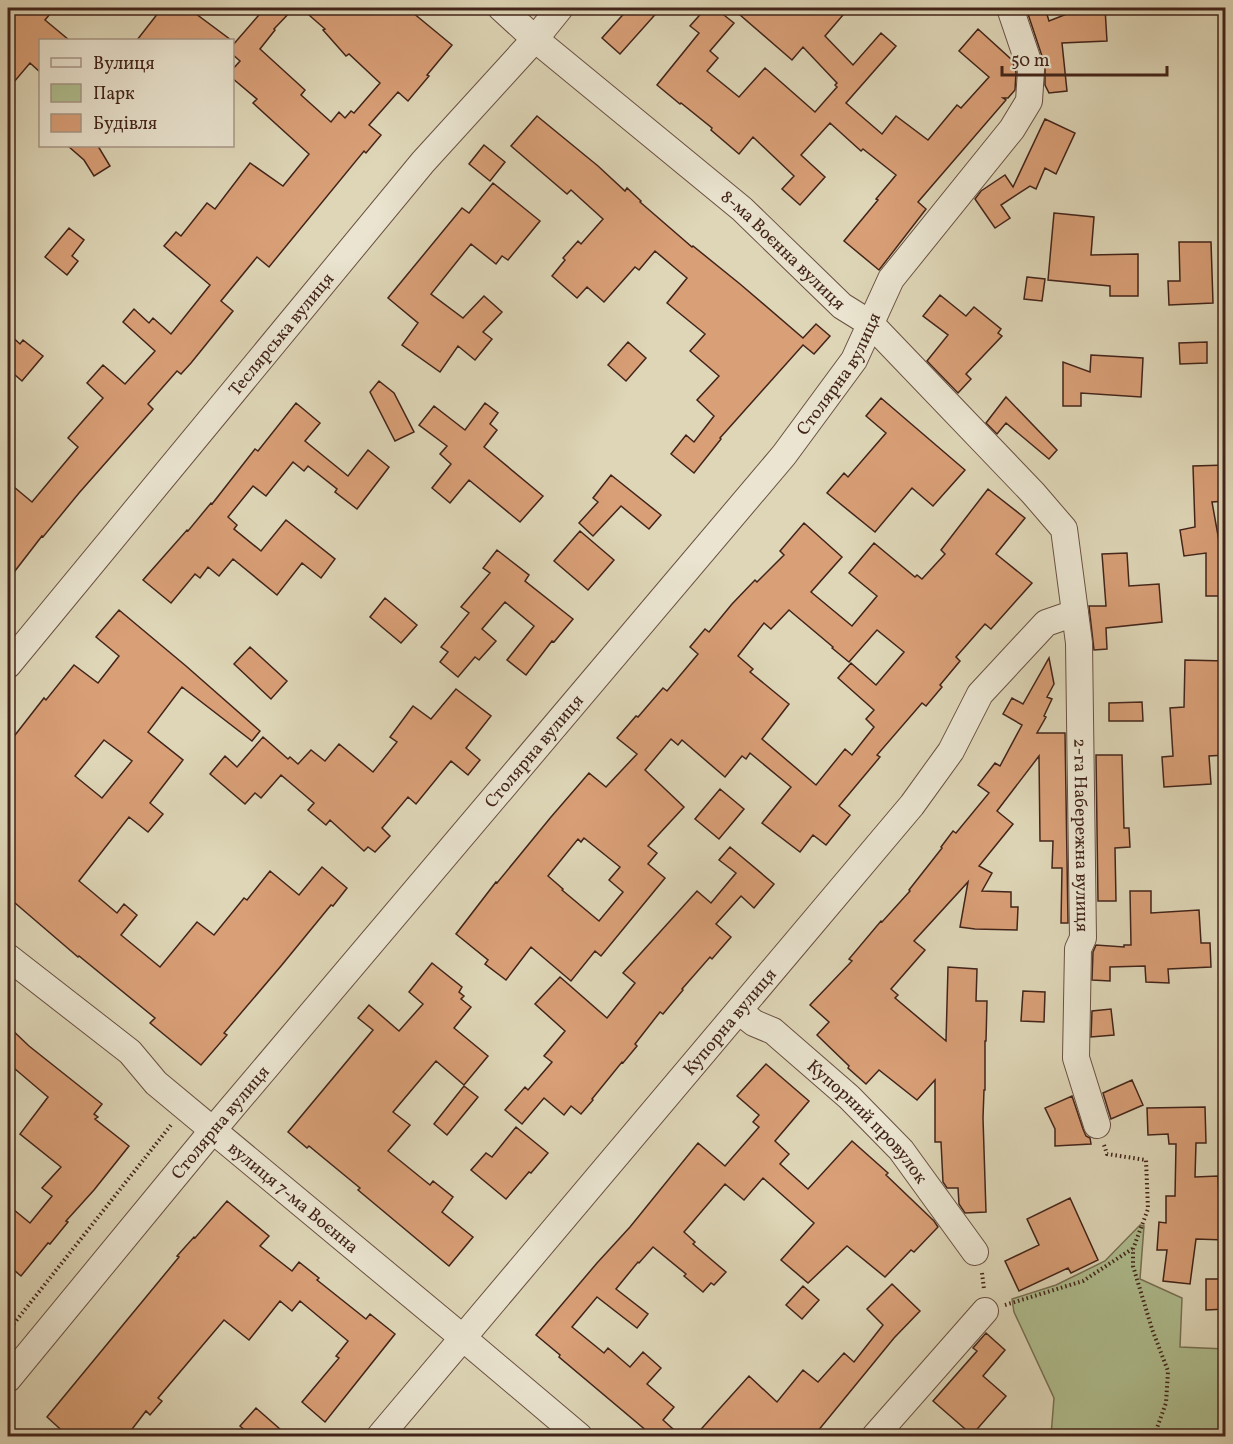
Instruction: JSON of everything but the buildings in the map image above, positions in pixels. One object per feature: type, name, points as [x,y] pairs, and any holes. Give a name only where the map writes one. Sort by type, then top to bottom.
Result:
[{"type":"street","name":"8-ма Воєнна вулиця","points":[[501,8],[742,208],[842,306],[871,324],[1033,493],[1064,529],[1075,613]]},
{"type":"street","name":"Теслярська вулиця","points":[[8,665],[423,162],[536,39],[560,8]]},
{"type":"street","name":"Столярна вулиця","points":[[8,1379],[213,1130],[784,455],[854,360],[891,279],[1012,129],[1029,101],[1031,70],[1010,8]]},
{"type":"street","name":"Купорна вулиця","points":[[380,1437],[912,805],[951,751],[980,694],[1046,623],[1075,613]]},
{"type":"street","name":"2-га Набережна вулиця","points":[[1075,613],[1078,642],[1083,938],[1078,949],[1076,1058],[1097,1125]]},
{"type":"street","name":"вулиця 7-ма Воєнна","points":[[8,957],[130,1052],[156,1083],[579,1437]]},
{"type":"street","name":"Купорний провулок","points":[[739,1011],[754,1023],[773,1031],[849,1097],[901,1150],[975,1252]]},
{"type":"street","points":[[875,1437],[985,1311]]},
{"type":"path","points":[[8,1331],[186,1107]]},
{"type":"path","points":[[1097,1125],[1107,1154],[1146,1160],[1148,1209],[1132,1249],[1133,1266],[1152,1329],[1168,1371],[1166,1403],[1154,1437]]},
{"type":"path","points":[[975,1252],[982,1275],[985,1311],[1083,1281],[1132,1249]]},
{"type":"green space","points":[[1140,1225],[1144,1226],[1140,1279],[1182,1298],[1180,1347],[1225,1349],[1225,1436],[1051,1436],[1054,1398],[1014,1312],[1012,1299],[1056,1285],[1105,1261]]}]
